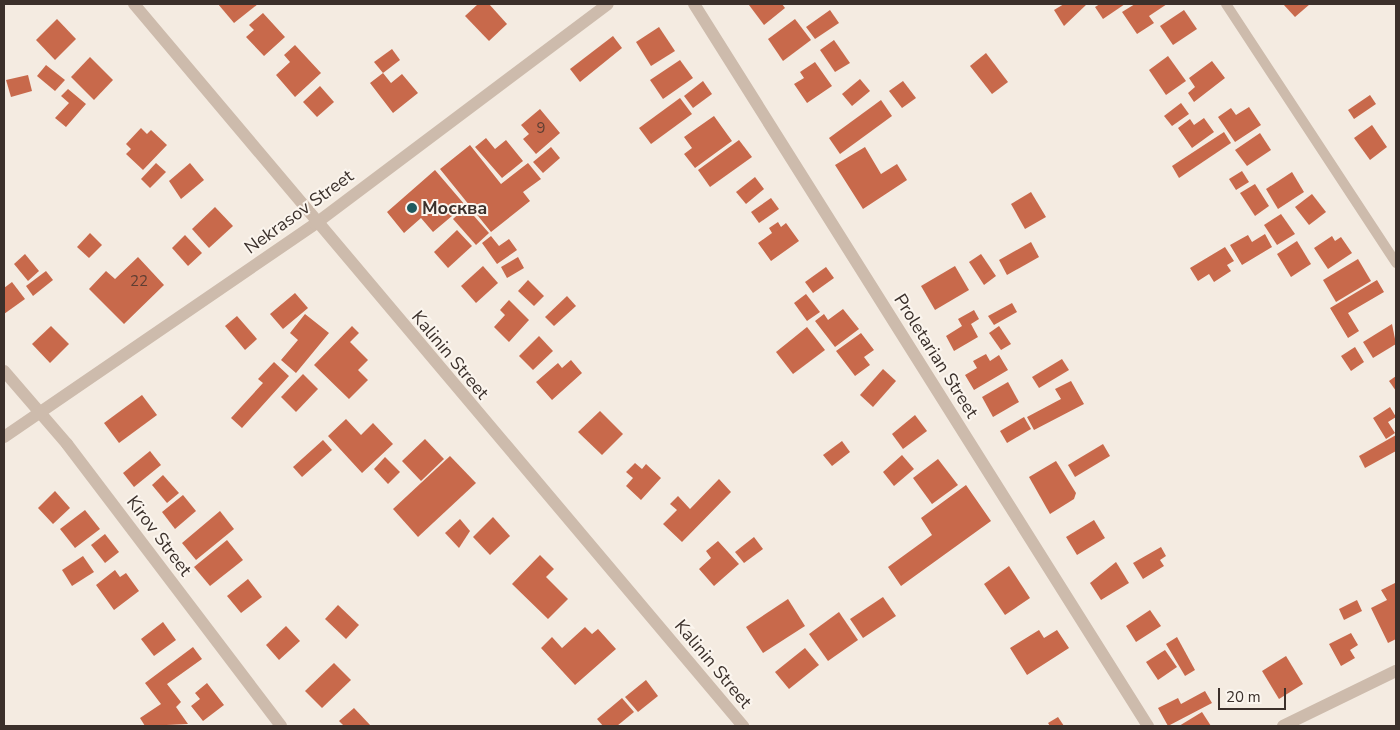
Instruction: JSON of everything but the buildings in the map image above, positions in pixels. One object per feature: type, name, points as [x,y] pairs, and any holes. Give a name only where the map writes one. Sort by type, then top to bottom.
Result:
[{"type":"street","name":"Kalinin Street","points":[[134,4],[315,224],[743,726]]},
{"type":"street","name":"Nekrasov Street","points":[[4,437],[315,224],[608,4]]},
{"type":"street","name":"Proletarian Street","points":[[694,4],[1148,726]]},
{"type":"street","name":"Kirov Street","points":[[4,371],[38,413],[67,444],[281,726]]},
{"type":"street","points":[[1283,726],[1396,671]]},
{"type":"lane","points":[[1226,4],[1396,263]]},
{"type":"place","name":"Москва","points":[[412,208]]}]
